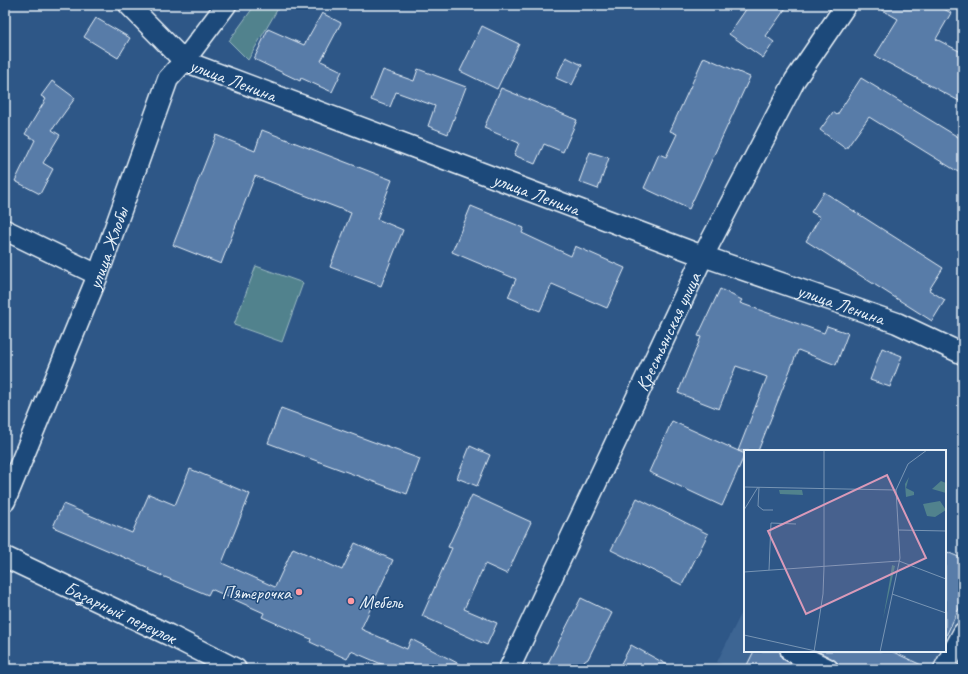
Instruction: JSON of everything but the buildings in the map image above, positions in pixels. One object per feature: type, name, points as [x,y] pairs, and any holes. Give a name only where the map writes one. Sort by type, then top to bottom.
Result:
[{"type":"street","name":"улица Ленина","points":[[129,5],[184,61],[703,256],[898,323],[963,354]]},
{"type":"street","name":"улица Жлобы","points":[[5,501],[98,275],[168,79],[184,61],[226,5]]},
{"type":"street","name":"Крестьянская улица","points":[[509,669],[703,256],[795,80],[846,5]]},
{"type":"street","points":[[5,230],[98,275]]},
{"type":"street","name":"Базарный переулок","points":[[5,557],[169,635],[236,669]]},
{"type":"street","points":[[944,669],[963,632]]},
{"type":"street","points":[[793,652],[828,669]]},
{"type":"shaded area","points":[[946,605],[963,613],[963,651],[957,669],[733,669],[717,662],[744,608],[744,652],[946,652]]},
{"type":"green space","points":[[255,5],[280,5],[248,60],[229,41]]},
{"type":"green space","points":[[256,266],[303,283],[282,342],[234,325]]},
{"type":"place","name":"Пятерочка","points":[[299,592]]},
{"type":"place","name":"Мебель","points":[[351,601]]}]
